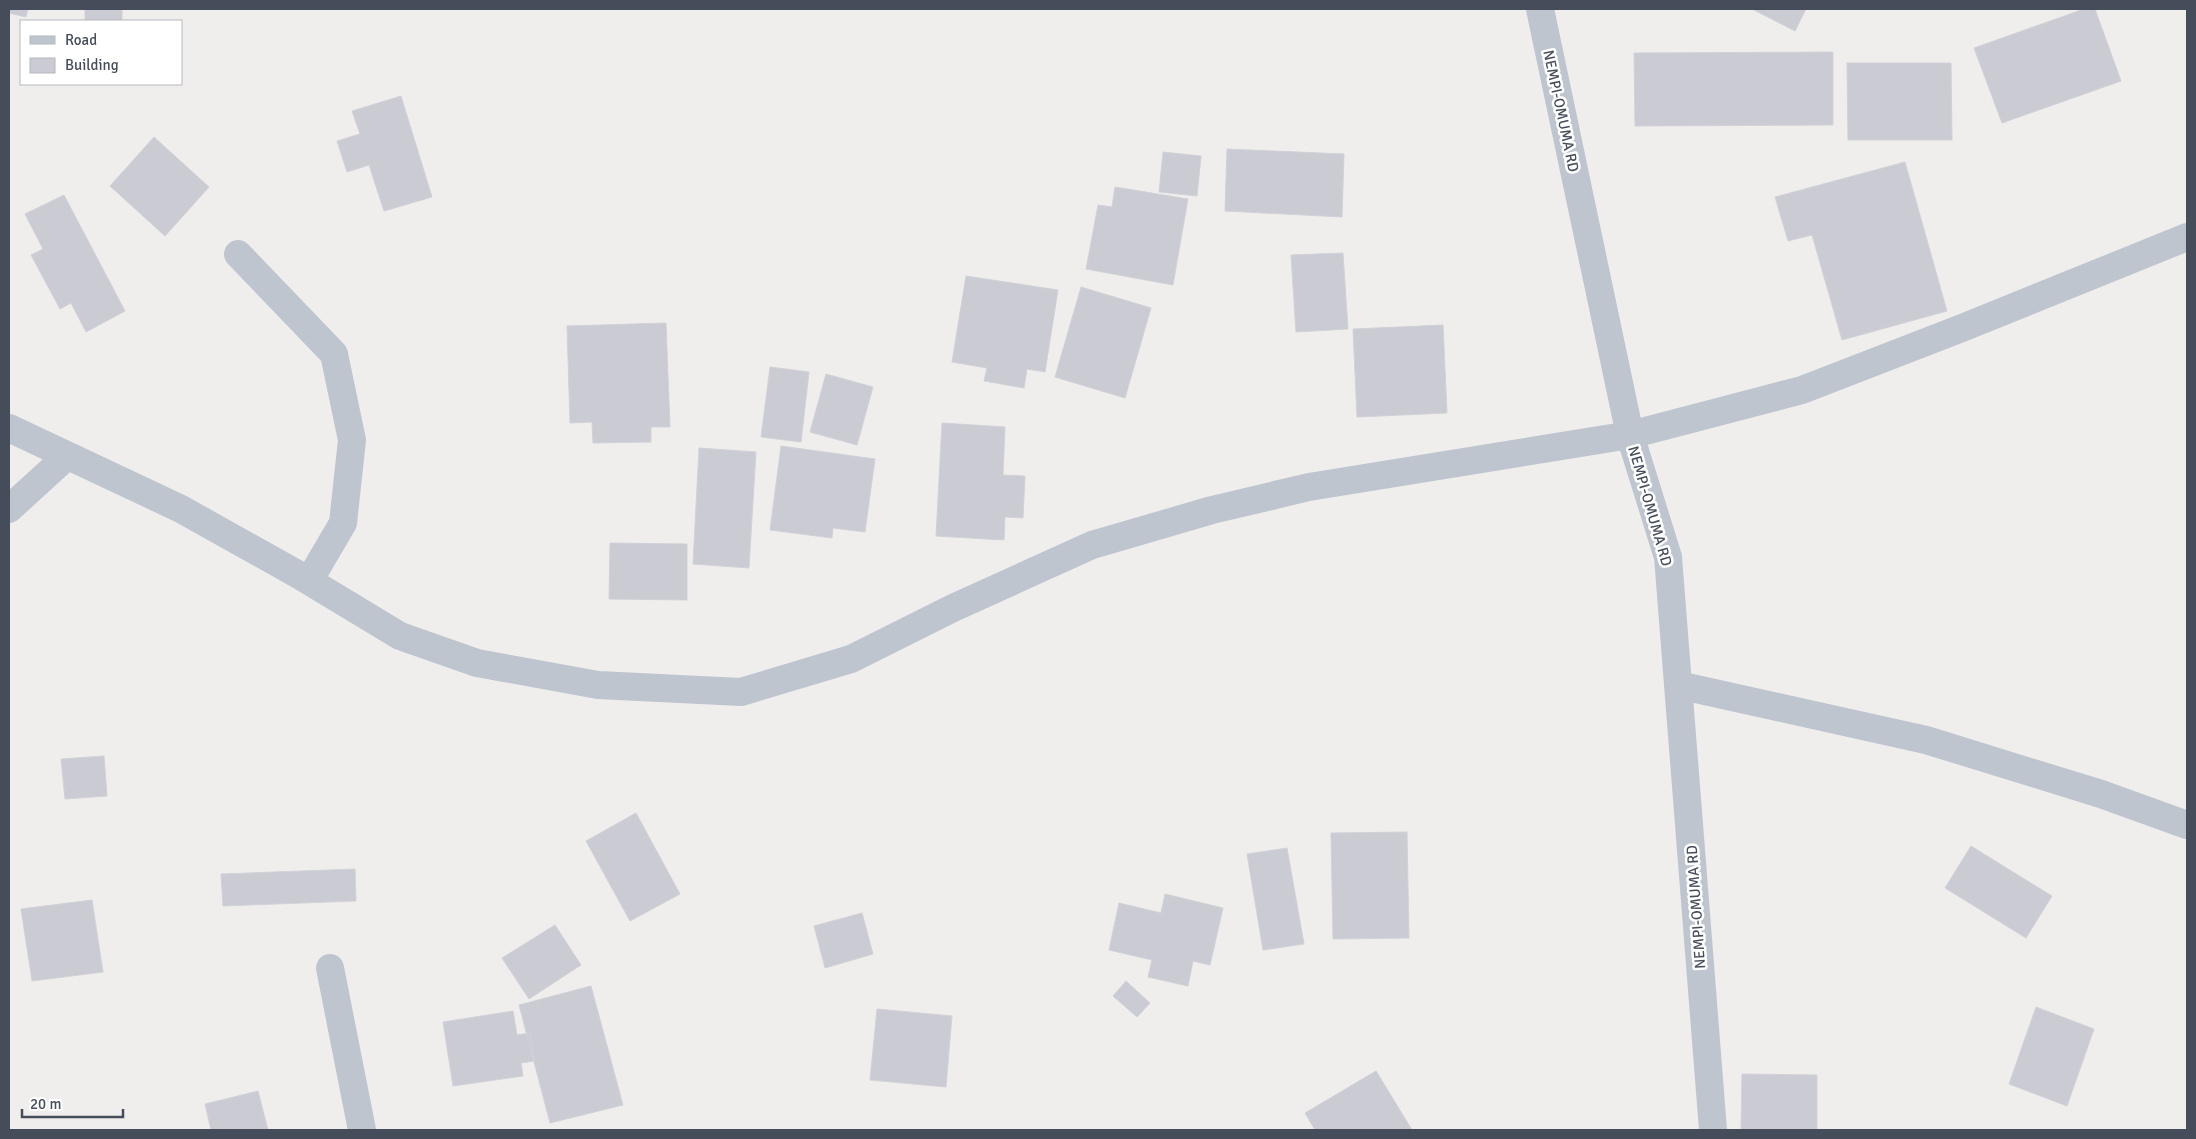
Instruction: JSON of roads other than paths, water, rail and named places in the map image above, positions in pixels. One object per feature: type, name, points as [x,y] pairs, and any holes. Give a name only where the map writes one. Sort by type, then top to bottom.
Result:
[{"type":"street","name":"NEMPI-OMUMA RD","points":[[1540,9],[1630,435],[1668,557],[1713,1130]]},
{"type":"street","points":[[9,428],[181,509],[309,581],[400,636],[477,663],[598,685],[741,692],[851,659],[953,608],[1092,546],[1212,510],[1309,487],[1630,435],[1802,390],[2187,237]]},
{"type":"street","points":[[238,254],[334,354],[352,440],[343,523],[309,581]]},
{"type":"street","points":[[9,509],[67,456]]},
{"type":"street","points":[[1678,685],[1926,740],[2101,794],[2187,825]]},
{"type":"street","points":[[330,968],[362,1130]]}]
